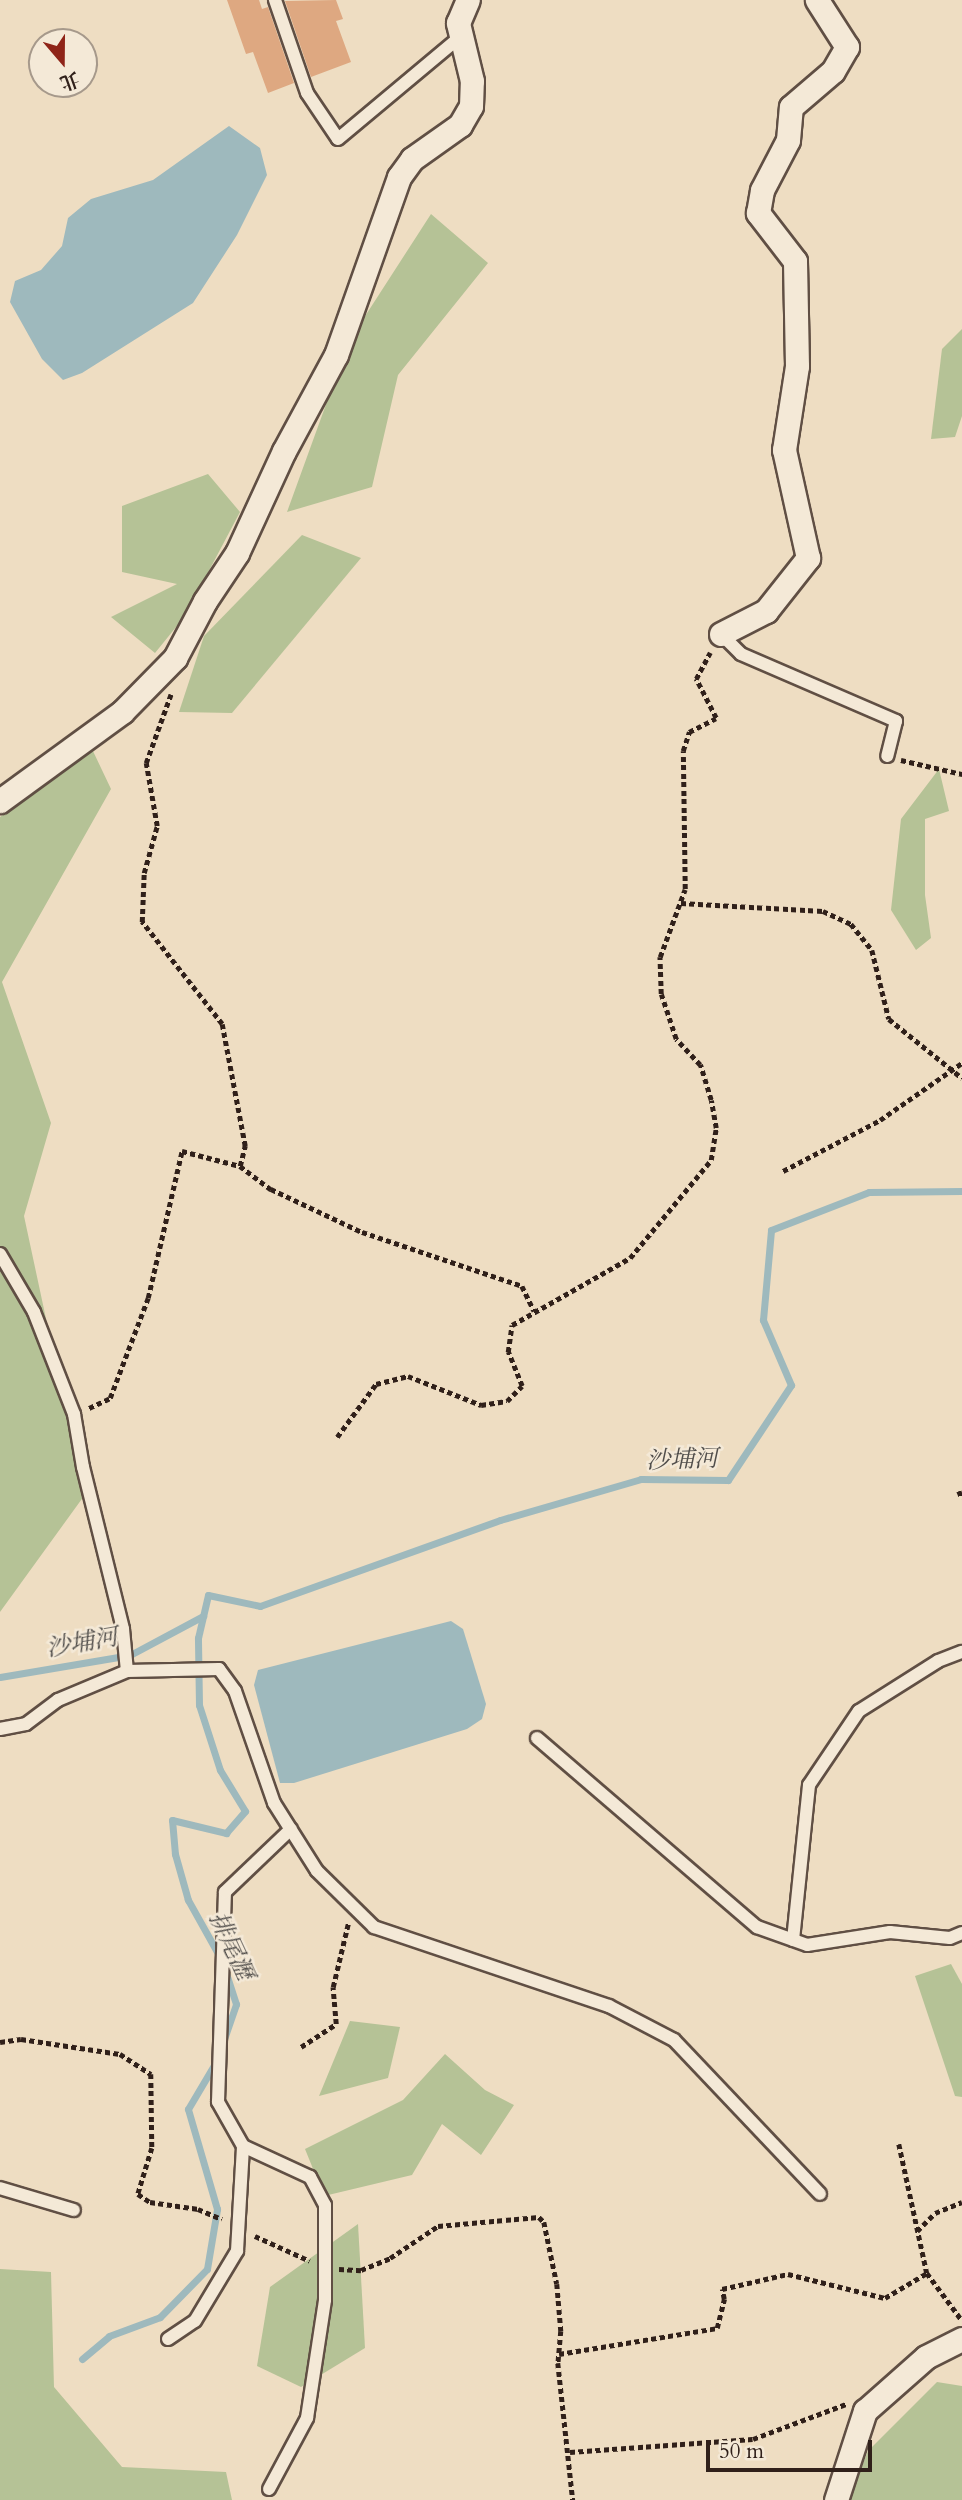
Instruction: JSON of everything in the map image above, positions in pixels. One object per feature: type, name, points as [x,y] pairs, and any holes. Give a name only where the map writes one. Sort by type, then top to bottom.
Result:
[{"type":"street","points":[[0,801],[122,712],[175,658],[244,540],[284,451],[336,355],[398,177],[412,159],[454,130],[469,112],[473,89],[459,16],[468,0]]},
{"type":"street","points":[[721,634],[766,611],[808,558],[785,450],[797,366],[794,261],[758,213],[762,190],[788,140],[791,107],[832,71],[847,47],[817,0]]},
{"type":"street","points":[[836,2500],[864,2412],[926,2357],[962,2339]]},
{"type":"lane","points":[[275,0],[307,93],[338,139],[461,36]]},
{"type":"lane","points":[[721,634],[741,654],[896,721],[887,756]]},
{"type":"lane","points":[[0,1254],[34,1312],[74,1414],[124,1643],[127,1671]]},
{"type":"lane","points":[[793,1940],[809,1785],[859,1710],[938,1661],[962,1652]]},
{"type":"lane","points":[[0,1729],[26,1724],[58,1700],[127,1671],[219,1669],[235,1691],[274,1803],[317,1871],[374,1927],[609,2006],[674,2040],[820,2194]]},
{"type":"lane","points":[[537,1738],[757,1927],[807,1945],[890,1932],[950,1938],[962,1933]]},
{"type":"lane","points":[[168,2339],[195,2321],[237,2251],[243,2146],[218,2102],[225,1892],[291,1829]]},
{"type":"lane","points":[[243,2146],[310,2177],[325,2205],[325,2300],[307,2418],[269,2489]]},
{"type":"lane","points":[[0,2188],[74,2210]]},
{"type":"path","points":[[337,1437],[376,1384],[408,1376],[481,1405],[507,1401],[522,1385],[508,1352],[512,1325],[630,1258],[711,1160],[716,1128],[711,1100],[700,1065],[677,1039],[662,994],[660,957],[685,890],[683,751],[689,732],[716,718],[696,679],[721,634]]},
{"type":"path","points":[[175,658],[170,706],[146,763],[157,826],[144,873],[142,922],[222,1024],[245,1146],[240,1166]]},
{"type":"path","points":[[887,756],[962,774]]},
{"type":"path","points":[[681,903],[823,911],[851,924],[872,950],[889,1019],[962,1078]]},
{"type":"path","points":[[783,1171],[880,1120],[954,1072],[962,1063]]},
{"type":"path","points":[[74,1414],[110,1398],[148,1298],[182,1151],[240,1166],[271,1189],[362,1232],[522,1286],[534,1311]]},
{"type":"path","points":[[959,1491],[962,1497]]},
{"type":"path","points":[[301,2047],[336,2024],[333,1987],[353,1906]]},
{"type":"path","points":[[899,2144],[916,2232],[928,2273],[962,2321]]},
{"type":"path","points":[[916,2232],[935,2213],[962,2202]]},
{"type":"path","points":[[559,2354],[717,2328],[724,2299],[722,2289],[788,2274],[886,2298],[928,2273]]},
{"type":"path","points":[[570,2452],[753,2439],[854,2401]]},
{"type":"green space","points":[[431,214],[488,263],[398,375],[372,487],[287,512],[349,341]]},
{"type":"green space","points":[[962,329],[962,416],[955,437],[931,439],[942,349]]},
{"type":"green space","points":[[208,474],[240,512],[185,616],[155,653],[111,617],[177,584],[122,572],[122,506]]},
{"type":"green space","points":[[302,535],[361,558],[232,713],[179,712],[204,636]]},
{"type":"green space","points":[[92,749],[111,789],[2,982],[51,1123],[24,1216],[84,1496],[0,1612],[0,817]]},
{"type":"green space","points":[[939,769],[949,811],[925,819],[925,895],[931,938],[916,950],[891,910],[901,819]]},
{"type":"green space","points":[[951,1964],[962,1984],[962,2097],[955,2096],[915,1976]]},
{"type":"green space","points":[[350,2021],[400,2027],[388,2078],[319,2096]]},
{"type":"green space","points":[[445,2054],[485,2090],[514,2105],[481,2155],[442,2124],[412,2175],[324,2196],[305,2149],[403,2100]]},
{"type":"green space","points":[[358,2224],[365,2348],[301,2387],[257,2366],[270,2287]]},
{"type":"green space","points":[[0,2269],[51,2272],[54,2387],[122,2467],[226,2472],[232,2500],[0,2500]]},
{"type":"green space","points":[[937,2382],[962,2386],[962,2500],[848,2500],[868,2451]]},
{"type":"water","points":[[229,126],[260,148],[267,175],[237,235],[193,303],[82,373],[63,380],[42,359],[10,302],[15,281],[41,270],[62,246],[68,218],[91,199],[153,180]]},
{"type":"water","points":[[451,1621],[463,1629],[486,1704],[482,1719],[467,1729],[294,1783],[280,1783],[254,1685],[258,1670]]},
{"type":"building","points":[[227,0],[259,0],[262,9],[268,7],[294,83],[268,93],[253,52],[246,54]]},
{"type":"building","points":[[336,0],[343,19],[336,21],[351,62],[311,77],[285,1]]},
{"type":"waterway","name":"沙埔河","points":[[221,1959],[188,1900],[175,1854],[172,1820],[226,1833],[245,1811],[220,1770],[199,1705],[198,1638],[208,1595],[260,1606],[500,1520],[641,1479],[728,1480],[791,1385],[763,1320],[771,1230],[869,1192],[962,1191]]},
{"type":"waterway","name":"沙埔河","points":[[0,1677],[130,1655],[203,1616]]},
{"type":"waterway","name":"排尾瀝","points":[[224,2039],[236,2004],[226,1973]]},
{"type":"waterway","name":"排尾瀝","points":[[82,2359],[109,2336],[160,2317],[207,2269],[217,2209],[188,2109],[217,2060]]}]
